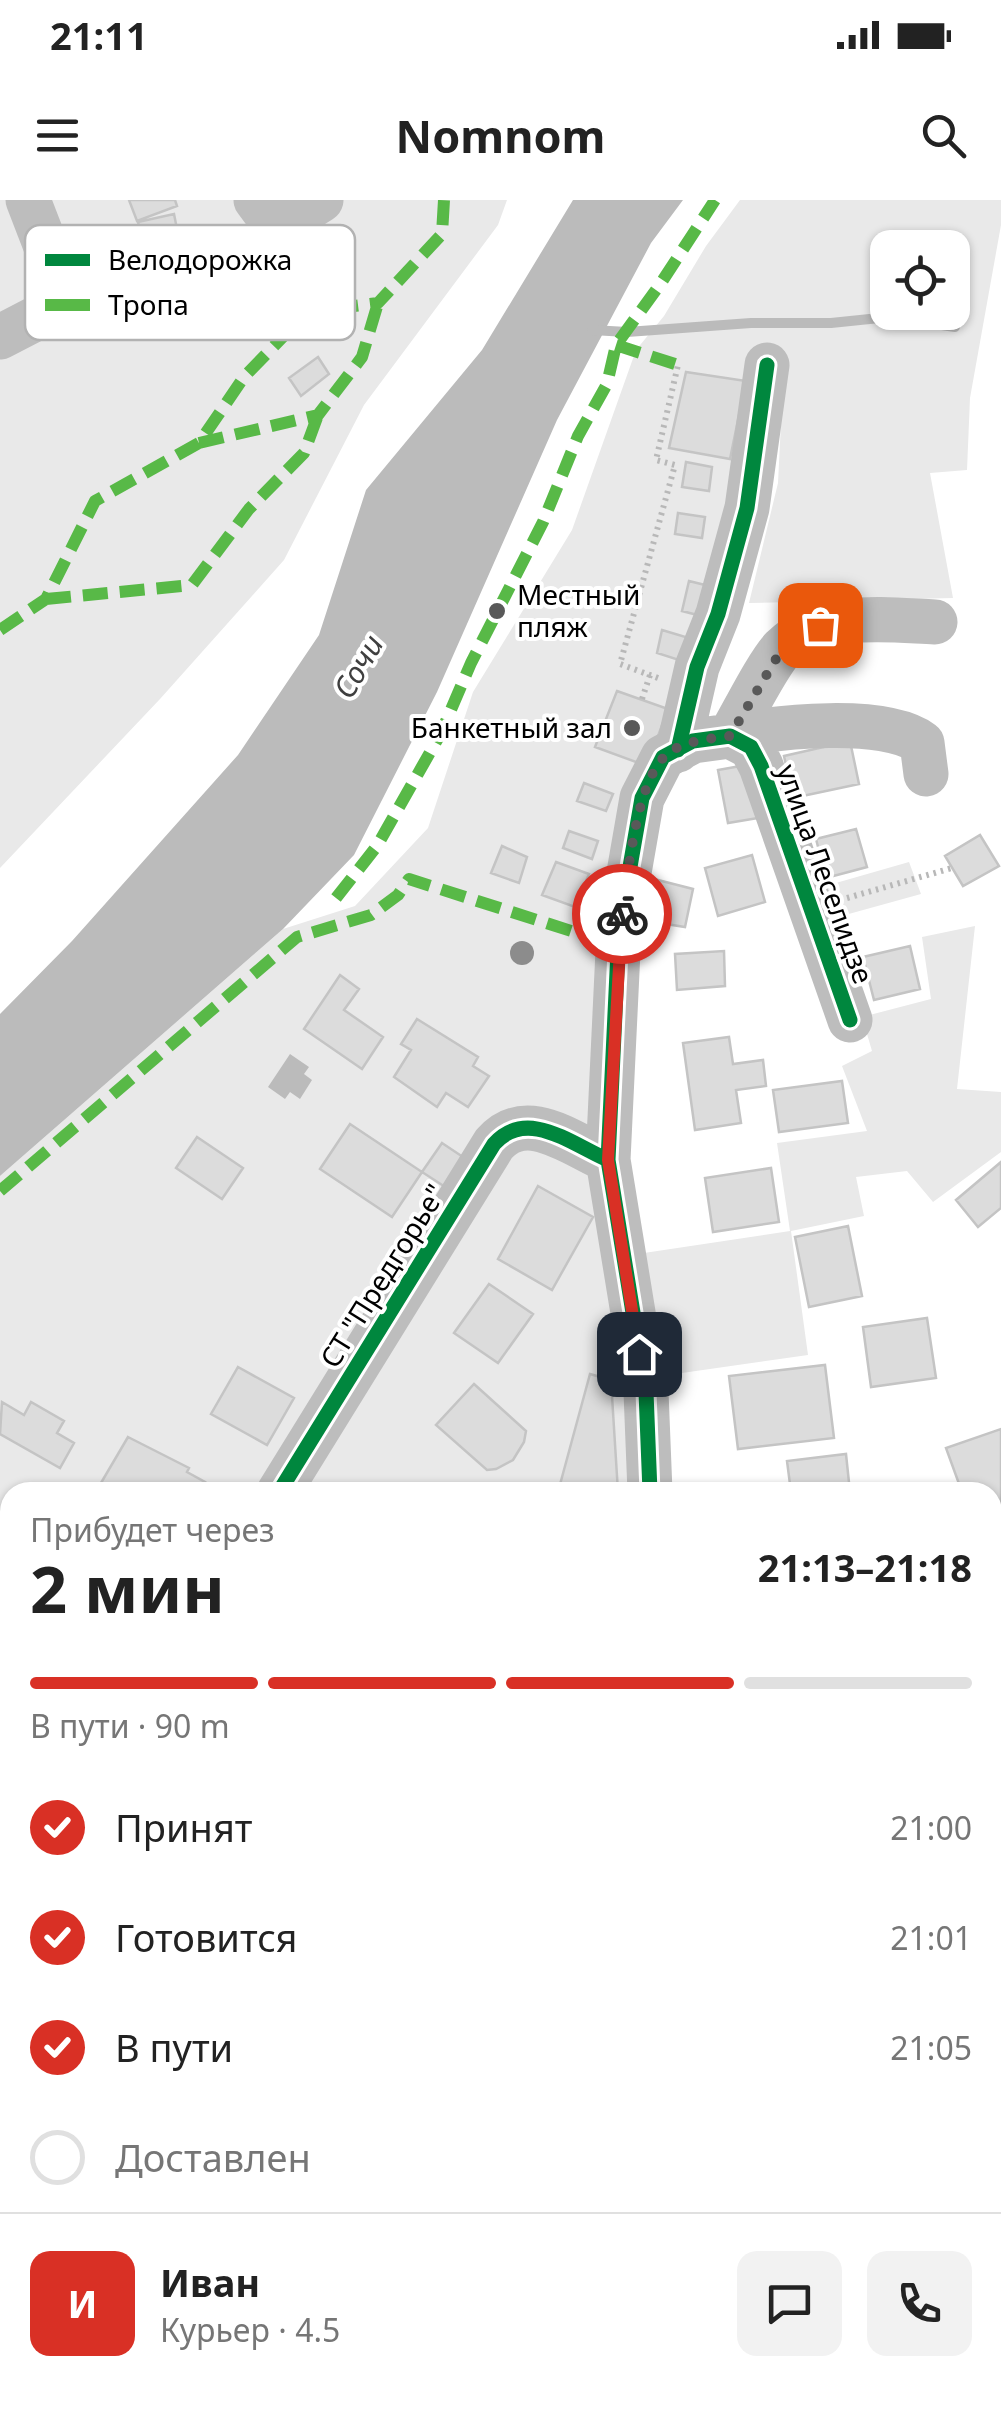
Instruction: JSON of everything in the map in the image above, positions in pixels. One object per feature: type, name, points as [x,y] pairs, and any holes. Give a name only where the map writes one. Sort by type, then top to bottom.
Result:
[{"type":"street","points":[[28,200],[38,225]]},
{"type":"street","points":[[256,200],[270,219],[286,222],[320,200]]},
{"type":"street","points":[[0,337],[25,324]]},
{"type":"street","points":[[678,750],[692,688],[718,614],[746,508],[767,364]]},
{"type":"street","points":[[730,736],[782,649],[820,625],[880,619],[935,622]]},
{"type":"street","points":[[650,1482],[646,1392],[608,1160],[619,930],[642,798],[663,758],[694,741],[770,728],[863,727],[906,731],[922,742],[926,774]]},
{"type":"street","name":"улица Леселидзе","points":[[730,736],[751,748],[761,766],[850,1020]]},
{"type":"street","name":"СТ \"Предгорье\"","points":[[285,1482],[504,1133],[519,1126],[534,1126],[608,1160]]},
{"type":"path","points":[[678,365],[656,460],[674,464],[620,664],[692,688]]},
{"type":"path","points":[[642,700],[650,675]]},
{"type":"path","points":[[840,900],[952,868]]},
{"type":"shaded area","points":[[0,200],[507,200],[498,225],[364,405],[284,560],[160,699],[0,868]]},
{"type":"shaded area","points":[[740,200],[1001,200],[1001,225],[970,398],[967,470],[930,473],[953,598],[749,603],[778,483],[784,362],[750,448],[605,937],[638,1482],[0,1482],[0,1176],[283,929],[355,906],[428,828],[473,692],[572,530],[636,350],[664,316],[706,246]]},
{"type":"shaded area","points":[[909,862],[921,894],[827,920],[815,889]]},
{"type":"shaded area","points":[[975,926],[957,1089],[1001,1092],[1001,1152],[933,1202],[907,1171],[856,1177],[864,1216],[791,1231],[808,1355],[661,1376],[644,1253],[790,1231],[777,1143],[867,1131],[842,1066],[872,1051],[862,1017],[931,999],[922,937]]},
{"type":"water","name":"Сочи","points":[[573,200],[683,200],[651,243],[557,420],[437,692],[354,855],[283,929],[0,1176],[0,1014],[72,941],[238,755],[319,635],[366,490],[482,350]]},
{"type":"water","points":[[290,1054],[309,1067],[304,1074],[312,1080],[300,1099],[290,1092],[285,1099],[268,1087]]},
{"type":"building","points":[[129,200],[175,200],[177,206],[137,221]]},
{"type":"building","points":[[174,214],[176,225],[139,225],[138,222]]},
{"type":"building","points":[[318,357],[329,374],[301,396],[289,378]]},
{"type":"building","points":[[686,372],[746,381],[730,459],[669,448]]},
{"type":"building","points":[[686,462],[712,467],[709,491],[682,487]]},
{"type":"building","points":[[678,513],[705,517],[702,538],[675,534]]},
{"type":"building","points":[[689,581],[717,588],[709,618],[682,611]]},
{"type":"building","points":[[662,630],[689,638],[682,661],[657,653]]},
{"type":"building","name":"Банкетный зал","points":[[617,691],[668,709],[647,766],[595,747]]},
{"type":"building","points":[[850,741],[859,784],[793,798],[784,756]]},
{"type":"building","points":[[752,764],[764,817],[728,823],[718,770]]},
{"type":"building","points":[[584,783],[613,794],[606,811],[577,801]]},
{"type":"building","points":[[856,829],[867,867],[826,878],[816,839]]},
{"type":"building","points":[[569,831],[598,841],[592,859],[563,848]]},
{"type":"building","points":[[980,835],[999,866],[963,886],[945,856]]},
{"type":"building","points":[[502,846],[527,857],[519,883],[491,873]]},
{"type":"building","points":[[752,855],[765,902],[718,916],[705,868]]},
{"type":"building","points":[[556,862],[589,874],[575,907],[542,895]]},
{"type":"building","points":[[654,879],[693,889],[685,927],[647,921]]},
{"type":"building","points":[[910,946],[920,989],[874,1000],[863,957]]},
{"type":"building","points":[[724,951],[725,986],[677,990],[675,954]]},
{"type":"building","points":[[340,975],[359,989],[344,1010],[383,1037],[362,1069],[304,1029]]},
{"type":"building","points":[[417,1019],[478,1057],[473,1066],[489,1076],[468,1107],[446,1093],[437,1107],[394,1077],[411,1050],[401,1044]]},
{"type":"building","points":[[729,1037],[733,1064],[763,1060],[766,1086],[736,1090],[741,1123],[695,1130],[683,1043]]},
{"type":"building","points":[[842,1081],[848,1123],[779,1132],[773,1090]]},
{"type":"building","points":[[350,1124],[422,1172],[392,1217],[320,1169]]},
{"type":"building","points":[[197,1137],[243,1168],[222,1199],[176,1168]]},
{"type":"building","points":[[442,1143],[472,1163],[453,1192],[422,1172]]},
{"type":"building","points":[[1001,1162],[1001,1208],[978,1227],[956,1200]]},
{"type":"building","points":[[771,1168],[779,1222],[713,1232],[705,1178]]},
{"type":"building","points":[[538,1186],[593,1217],[552,1290],[498,1259]]},
{"type":"building","points":[[848,1226],[862,1296],[809,1307],[795,1237]]},
{"type":"building","points":[[489,1284],[533,1314],[498,1363],[454,1333]]},
{"type":"building","points":[[927,1318],[936,1378],[871,1387],[863,1327]]},
{"type":"building","points":[[825,1365],[834,1438],[738,1449],[729,1376]]},
{"type":"building","points":[[238,1367],[294,1398],[267,1445],[211,1414]]},
{"type":"building","points":[[590,1374],[611,1380],[617,1482],[561,1482]]},
{"type":"building","points":[[474,1384],[526,1431],[513,1460],[496,1469],[487,1470],[436,1425]]},
{"type":"building","points":[[2,1402],[24,1415],[31,1402],[64,1421],[57,1433],[74,1443],[60,1468],[0,1434]]},
{"type":"building","points":[[1001,1429],[1001,1482],[958,1482],[946,1448]]},
{"type":"building","points":[[128,1437],[189,1468],[187,1472],[205,1482],[102,1482]]},
{"type":"building","points":[[846,1454],[849,1482],[790,1482],[787,1461]]},
{"type":"waterway","points":[[592,330],[627,332],[870,319]]},
{"type":"marked path","points":[[355,306],[378,303],[442,234],[444,200]]},
{"type":"marked path","points":[[336,898],[377,846],[441,733],[471,663],[543,522],[578,436],[607,384],[616,345],[715,200]]},
{"type":"marked path","points":[[199,443],[318,415],[362,357],[378,303]]},
{"type":"marked path","points":[[0,630],[46,599],[95,501],[199,443],[244,377],[280,340]]},
{"type":"marked path","points":[[616,345],[678,365]]},
{"type":"marked path","points":[[46,599],[192,585],[249,509],[304,453],[318,415]]},
{"type":"marked path","points":[[0,1191],[297,937],[371,915],[398,895],[409,879],[618,946]]},
{"type":"cycle path","points":[[678,750],[697,667],[718,614],[747,508],[767,365]]},
{"type":"cycle path","points":[[650,1482],[646,1392],[608,1160],[619,930],[642,798],[663,757],[693,741],[730,736],[751,747],[850,1020]]},
{"type":"cycle path","points":[[285,1482],[494,1144],[507,1133],[535,1129],[550,1132],[608,1160]]},
{"type":"way so far","points":[[622,914],[642,798],[663,758],[694,741],[730,736],[782,649],[820,625]]},
{"type":"place","name":"Местный пляж","points":[[497,611]]},
{"type":"place","name":"Банкетный зал","points":[[632,728]]},
{"type":"route","points":[[622,914],[608,1160],[639,1354]]}]
